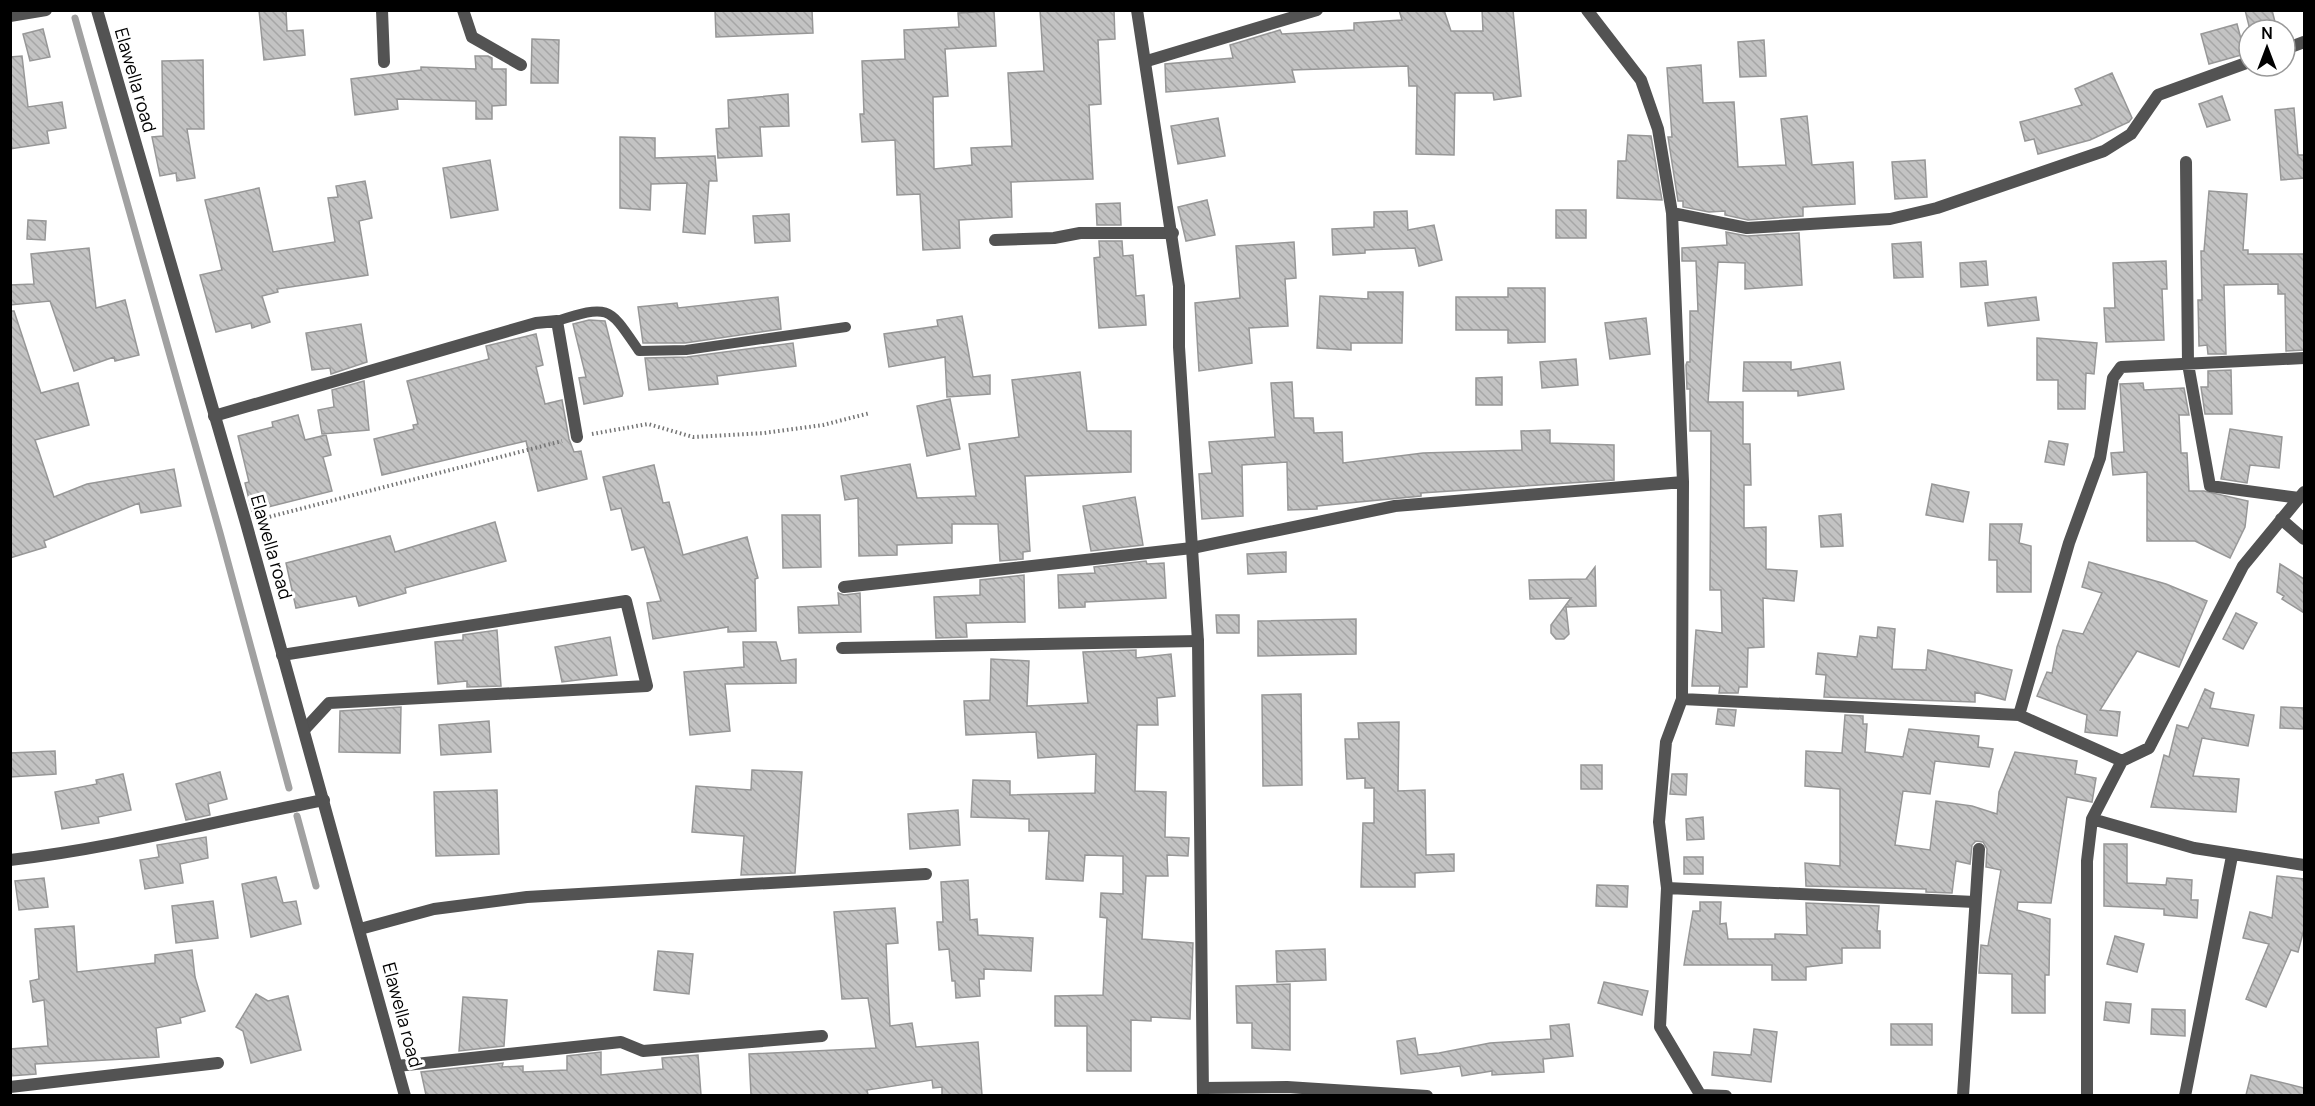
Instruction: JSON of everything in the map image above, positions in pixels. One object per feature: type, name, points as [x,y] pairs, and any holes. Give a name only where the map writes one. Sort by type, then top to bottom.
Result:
[{"type":"street","name":"Elawella road","points":[[96,10],[246,523],[405,1095]]},
{"type":"street","points":[[382,10],[384,63]]},
{"type":"street","points":[[464,10],[472,37],[521,65]]},
{"type":"street","points":[[1137,10],[1173,233],[1179,286],[1179,347],[1198,641],[1203,1092],[1287,1087],[1427,1095]]},
{"type":"street","points":[[1146,61],[1317,10]]},
{"type":"street","points":[[1587,10],[1641,80],[1658,129],[1672,213],[1683,482],[1682,699],[1666,742],[1659,822],[1668,888],[1660,1027],[1701,1095],[1726,1095]]},
{"type":"street","points":[[10,16],[46,11]]},
{"type":"street","points":[[1672,213],[1747,228],[1890,219],[1937,208],[2104,151],[2131,134],[2158,95],[2237,66]]},
{"type":"street","points":[[2186,162],[2188,364],[2210,486],[2302,495]]},
{"type":"street","points":[[995,240],[1054,238],[1080,233],[1173,233]]},
{"type":"street","points":[[214,416],[536,323],[557,321],[577,437]]},
{"type":"street","points":[[2019,715],[2069,543],[2100,458],[2113,378],[2121,367],[2304,358]]},
{"type":"street","points":[[844,586],[1192,548],[1395,506],[1683,482]]},
{"type":"street","points":[[2087,1095],[2087,861],[2092,819],[2122,760],[2149,748],[2243,566],[2302,495]]},
{"type":"street","points":[[2281,519],[2304,539]]},
{"type":"street","points":[[282,655],[626,601],[647,686],[329,703],[304,730]]},
{"type":"street","points":[[842,648],[1198,641]]},
{"type":"street","points":[[1682,699],[2019,715],[2122,760]]},
{"type":"street","points":[[10,860],[69,854],[223,819],[324,800]]},
{"type":"street","points":[[2092,819],[2232,856],[2304,865]]},
{"type":"street","points":[[1963,1095],[1979,849]]},
{"type":"street","points":[[2185,1095],[2232,856]]},
{"type":"street","points":[[360,929],[434,909],[527,897],[926,874]]},
{"type":"street","points":[[1668,888],[1975,902]]},
{"type":"street","points":[[397,1066],[621,1042],[643,1051],[822,1035]]},
{"type":"street","points":[[10,1087],[218,1063]]},
{"type":"lane","points":[[557,321],[593,309],[617,318],[639,351],[686,350],[846,327]]},
{"type":"path","points":[[246,523],[577,437],[648,424],[693,437],[764,433],[823,425],[870,413]]},
{"type":"building","points":[[259,10],[286,10],[287,31],[303,30],[305,55],[264,60]]},
{"type":"building","points":[[715,10],[812,10],[813,33],[716,37]]},
{"type":"building","points":[[1040,10],[1114,10],[1115,39],[1098,40],[1101,104],[1089,105],[1093,179],[1011,182],[1012,217],[959,220],[960,248],[923,250],[920,194],[897,195],[895,140],[862,142],[860,114],[864,114],[862,61],[905,59],[904,30],[959,27],[958,13],[994,11],[996,46],[945,49],[948,96],[933,97],[934,169],[972,165],[971,148],[1012,146],[1008,73],[1044,71]]},
{"type":"building","points":[[1399,10],[1444,10],[1451,31],[1483,31],[1482,10],[1513,10],[1521,96],[1494,100],[1493,93],[1455,93],[1454,155],[1416,154],[1417,86],[1409,86],[1408,66],[1292,70],[1295,82],[1166,92],[1165,64],[1233,58],[1230,45],[1280,30],[1282,34],[1354,30],[1354,23],[1402,20]]},
{"type":"building","points":[[2245,10],[2272,10],[2274,18],[2247,18]]},
{"type":"building","points":[[2237,24],[2237,56],[2209,64],[2201,34]]},
{"type":"building","points":[[43,29],[50,57],[30,61],[23,34]]},
{"type":"building","points":[[532,39],[559,40],[558,83],[531,83]]},
{"type":"building","points":[[1764,40],[1766,76],[1740,77],[1738,42]]},
{"type":"building","points":[[22,56],[28,107],[62,102],[66,128],[47,131],[49,143],[10,149],[10,57]]},
{"type":"building","points":[[475,56],[492,58],[492,69],[506,69],[506,105],[492,106],[492,119],[476,119],[476,101],[397,99],[398,109],[355,115],[351,79],[421,70],[421,67],[476,69]]},
{"type":"building","points":[[203,60],[204,129],[187,129],[195,178],[177,181],[176,173],[160,176],[152,137],[163,136],[162,61]]},
{"type":"building","points":[[1701,65],[1703,103],[1734,102],[1738,167],[1786,165],[1781,119],[1807,116],[1812,165],[1853,162],[1855,204],[1803,207],[1803,216],[1748,220],[1725,215],[1725,211],[1709,212],[1683,207],[1683,201],[1678,201],[1668,137],[1672,137],[1667,68]]},
{"type":"building","points":[[2112,73],[2132,118],[2129,122],[2090,140],[2038,154],[2034,139],[2025,141],[2020,122],[2082,105],[2075,89]]},
{"type":"building","points":[[788,94],[789,126],[760,127],[762,156],[718,158],[716,129],[729,128],[728,100]]},
{"type":"building","points":[[2222,96],[2230,120],[2207,127],[2199,104]]},
{"type":"building","points":[[2294,108],[2298,155],[2304,155],[2304,178],[2281,180],[2275,110]]},
{"type":"building","points":[[1218,118],[1225,156],[1178,164],[1171,126]]},
{"type":"building","points":[[1628,135],[1651,136],[1662,200],[1617,198],[1618,161],[1626,161]]},
{"type":"building","points":[[620,137],[655,138],[655,158],[715,156],[717,181],[709,181],[705,234],[683,232],[687,183],[651,184],[650,210],[620,208]]},
{"type":"building","points":[[490,160],[498,210],[451,218],[443,168]]},
{"type":"building","points":[[1925,160],[1927,197],[1895,199],[1892,162]]},
{"type":"building","points":[[365,181],[372,218],[359,221],[368,275],[277,289],[278,292],[262,296],[270,322],[252,328],[251,323],[216,332],[200,275],[222,270],[205,200],[259,188],[273,252],[335,242],[328,198],[338,197],[336,186]]},
{"type":"building","points":[[2209,191],[2247,194],[2243,250],[2248,250],[2248,254],[2304,254],[2304,350],[2286,351],[2285,294],[2278,294],[2278,284],[2224,285],[2226,354],[2208,354],[2207,345],[2199,346],[2198,300],[2202,300],[2201,251],[2204,251]]},
{"type":"building","points":[[1207,200],[1215,235],[1186,241],[1178,207]]},
{"type":"building","points":[[1120,203],[1121,225],[1097,225],[1096,204]]},
{"type":"building","points":[[1556,210],[1586,210],[1586,238],[1556,238]]},
{"type":"building","points":[[1407,211],[1408,230],[1434,225],[1442,260],[1419,266],[1415,248],[1365,250],[1365,253],[1333,255],[1332,229],[1374,227],[1374,212]]},
{"type":"building","points":[[789,214],[790,241],[755,243],[753,216]]},
{"type":"building","points":[[28,220],[46,221],[45,240],[27,239]]},
{"type":"building","points":[[1726,232],[1747,236],[1799,233],[1802,285],[1745,289],[1745,263],[1718,262],[1708,402],[1743,402],[1743,444],[1750,444],[1751,485],[1744,485],[1744,528],[1766,527],[1766,569],[1797,571],[1794,601],[1763,598],[1764,647],[1748,648],[1747,687],[1739,687],[1738,693],[1719,693],[1720,686],[1692,686],[1696,630],[1722,633],[1721,590],[1710,590],[1711,431],[1690,431],[1690,389],[1687,389],[1686,365],[1690,362],[1690,311],[1698,311],[1696,261],[1682,261],[1682,248],[1727,245]]},
{"type":"building","points":[[1099,241],[1122,241],[1123,256],[1133,255],[1136,296],[1144,295],[1146,325],[1099,328],[1094,258],[1100,257]]},
{"type":"building","points":[[1294,242],[1296,278],[1285,279],[1288,326],[1249,328],[1252,363],[1199,371],[1195,303],[1240,298],[1236,246]]},
{"type":"building","points":[[1921,242],[1923,277],[1894,278],[1892,244]]},
{"type":"building","points":[[89,248],[96,308],[125,300],[139,355],[115,361],[114,357],[74,371],[50,301],[10,305],[10,285],[34,284],[31,254]]},
{"type":"building","points":[[1986,261],[1988,285],[1961,287],[1960,263]]},
{"type":"building","points":[[2166,261],[2167,289],[2162,289],[2164,340],[2106,342],[2104,308],[2115,308],[2113,263]]},
{"type":"building","points":[[1508,288],[1545,288],[1545,342],[1508,343],[1508,330],[1456,330],[1456,297],[1508,297]]},
{"type":"building","points":[[1368,292],[1403,292],[1402,343],[1351,343],[1351,350],[1317,348],[1320,296],[1368,299]]},
{"type":"building","points":[[778,297],[781,329],[685,343],[643,343],[638,307],[677,303],[678,308]]},
{"type":"building","points":[[2036,297],[2039,320],[1988,326],[1985,303]]},
{"type":"building","points":[[10,311],[14,311],[41,393],[78,383],[89,425],[35,440],[54,497],[87,484],[174,469],[181,506],[141,513],[139,503],[44,541],[46,547],[10,558]]},
{"type":"building","points":[[962,316],[973,377],[990,375],[990,394],[947,397],[945,357],[889,367],[884,334],[938,326],[937,320]]},
{"type":"building","points":[[1646,318],[1650,354],[1610,359],[1605,323]]},
{"type":"building","points":[[589,320],[605,321],[623,393],[622,396],[584,404],[579,378],[586,377],[573,324]]},
{"type":"building","points":[[361,324],[367,362],[331,374],[330,368],[312,370],[306,333]]},
{"type":"building","points":[[536,334],[543,365],[536,367],[545,404],[562,400],[569,439],[574,452],[581,451],[587,479],[538,491],[526,441],[382,475],[374,439],[414,429],[413,425],[418,424],[407,381],[489,359],[486,346]]},
{"type":"building","points":[[2037,338],[2097,343],[2094,374],[2086,373],[2085,409],[2058,409],[2058,380],[2037,380]]},
{"type":"building","points":[[793,343],[796,366],[717,376],[718,384],[649,390],[645,358],[687,357]]},
{"type":"building","points":[[1576,359],[1578,385],[1542,388],[1540,362]]},
{"type":"building","points":[[1744,362],[1791,362],[1791,370],[1840,362],[1844,389],[1798,396],[1798,391],[1743,391]]},
{"type":"building","points":[[2231,370],[2232,414],[2205,414],[2201,387],[2208,387],[2208,371]]},
{"type":"building","points":[[1080,372],[1087,431],[1131,431],[1131,472],[1025,476],[1030,551],[1023,552],[1023,559],[1000,561],[998,524],[952,524],[952,543],[897,545],[897,555],[859,556],[858,498],[845,500],[841,476],[910,464],[917,498],[976,496],[969,444],[1019,437],[1012,380]]},
{"type":"building","points":[[1502,377],[1502,405],[1476,405],[1476,378]]},
{"type":"building","points":[[364,381],[369,430],[322,434],[318,410],[334,407],[332,390]]},
{"type":"building","points":[[1292,382],[1294,418],[1313,418],[1314,433],[1342,432],[1343,463],[1423,453],[1522,450],[1521,431],[1550,430],[1550,443],[1614,445],[1614,480],[1421,493],[1421,496],[1317,506],[1317,509],[1288,510],[1287,462],[1242,465],[1243,516],[1202,519],[1199,474],[1212,473],[1209,442],[1275,437],[1271,383]]},
{"type":"building","points":[[2143,383],[2144,390],[2184,388],[2189,415],[2179,415],[2181,453],[2187,453],[2189,491],[2204,491],[2248,501],[2245,527],[2230,558],[2195,541],[2147,541],[2147,472],[2113,475],[2111,453],[2124,452],[2120,384]]},
{"type":"building","points":[[950,399],[960,449],[927,456],[917,406]]},
{"type":"building","points":[[298,415],[305,440],[326,435],[331,455],[323,457],[332,491],[252,511],[245,483],[249,482],[238,436],[273,427],[272,422]]},
{"type":"building","points":[[2230,429],[2282,437],[2279,468],[2250,465],[2247,483],[2221,479]]},
{"type":"building","points":[[2049,441],[2068,444],[2064,465],[2045,462]]},
{"type":"building","points":[[654,465],[663,503],[669,502],[683,555],[747,537],[758,578],[755,579],[756,631],[728,632],[728,627],[653,639],[647,603],[661,601],[644,547],[632,550],[621,508],[611,510],[603,477]]},
{"type":"building","points":[[1932,484],[1969,492],[1963,522],[1926,515]]},
{"type":"building","points":[[1135,497],[1143,545],[1091,551],[1083,506]]},
{"type":"building","points":[[1841,514],[1843,546],[1821,547],[1819,516]]},
{"type":"building","points":[[782,515],[820,515],[821,567],[783,568]]},
{"type":"building","points":[[495,522],[506,561],[405,588],[406,593],[359,606],[356,596],[296,608],[286,563],[390,536],[395,552]]},
{"type":"building","points":[[1990,524],[2022,524],[2019,543],[2031,546],[2031,592],[1997,592],[1997,560],[1989,560]]},
{"type":"building","points":[[1286,552],[1286,572],[1248,574],[1247,554]]},
{"type":"building","points":[[1146,561],[1147,564],[1164,563],[1166,598],[1085,602],[1085,607],[1059,608],[1058,575],[1095,573],[1094,567]]},
{"type":"building","points":[[2089,562],[2166,584],[2207,601],[2179,667],[2137,651],[2100,710],[2120,712],[2117,736],[2085,732],[2087,715],[2037,696],[2047,672],[2052,673],[2063,630],[2083,634],[2102,593],[2082,587]]},
{"type":"building","points":[[2280,564],[2304,579],[2304,613],[2282,599],[2284,596],[2277,592]]},
{"type":"building","points":[[1595,567],[1596,606],[1566,607],[1569,634],[1564,639],[1556,639],[1551,633],[1551,625],[1571,598],[1530,599],[1529,580],[1586,579]]},
{"type":"building","points":[[1024,575],[1025,622],[966,623],[967,637],[936,638],[934,597],[980,595],[980,580]]},
{"type":"building","points":[[838,593],[844,595],[860,593],[861,632],[799,633],[798,607],[839,605]]},
{"type":"building","points":[[2236,613],[2257,623],[2243,649],[2223,639]]},
{"type":"building","points":[[1216,615],[1239,615],[1239,633],[1217,633]]},
{"type":"building","points":[[1356,619],[1356,654],[1258,656],[1258,621]]},
{"type":"building","points":[[1878,627],[1895,629],[1892,669],[1926,670],[1928,650],[2012,670],[2005,700],[1975,692],[1975,702],[1824,697],[1826,675],[1816,674],[1818,653],[1857,657],[1860,636],[1877,638]]},
{"type":"building","points":[[497,630],[501,686],[467,687],[467,681],[438,684],[435,642],[463,640],[463,635]]},
{"type":"building","points":[[610,637],[617,675],[562,682],[555,647]]},
{"type":"building","points":[[743,642],[776,642],[781,661],[796,659],[796,683],[725,684],[730,731],[690,735],[684,672],[744,667]]},
{"type":"building","points":[[1136,650],[1136,658],[1171,654],[1175,696],[1157,698],[1158,725],[1137,725],[1135,791],[1166,792],[1165,837],[1189,838],[1188,856],[1167,855],[1168,876],[1146,876],[1142,939],[1193,943],[1190,1019],[1151,1017],[1151,1021],[1131,1020],[1131,1071],[1087,1071],[1087,1026],[1055,1026],[1055,996],[1103,995],[1107,918],[1100,917],[1101,893],[1123,894],[1123,856],[1085,855],[1083,881],[1046,879],[1049,831],[1029,831],[1029,819],[971,817],[973,780],[1010,781],[1010,795],[1095,793],[1096,754],[1038,758],[1036,732],[966,735],[964,701],[990,700],[991,659],[1029,661],[1027,706],[1088,703],[1083,652]]},
{"type":"building","points":[[2205,689],[2214,693],[2210,708],[2254,715],[2248,746],[2202,738],[2193,776],[2239,779],[2236,812],[2151,807],[2164,755],[2169,757],[2177,725],[2188,728]]},
{"type":"building","points":[[1301,694],[1302,785],[1263,786],[1262,695]]},
{"type":"building","points":[[401,707],[400,753],[339,752],[340,711]]},
{"type":"building","points":[[2281,707],[2304,708],[2304,729],[2280,728]]},
{"type":"building","points":[[1718,709],[1736,710],[1734,726],[1716,724]]},
{"type":"building","points":[[1845,715],[1863,716],[1863,724],[1867,724],[1865,752],[1903,757],[1909,729],[1979,736],[1978,747],[1993,749],[1989,767],[1935,761],[1930,794],[1903,791],[1895,845],[1930,850],[1936,801],[1972,806],[1997,814],[1999,792],[2015,752],[2077,761],[2075,774],[2096,778],[2092,802],[2067,797],[2051,903],[2018,902],[2017,910],[2050,919],[2049,975],[2045,975],[2045,1013],[2012,1013],[2012,974],[1979,973],[1981,945],[1988,946],[2001,870],[1986,867],[1987,849],[1983,842],[1976,841],[1972,845],[1970,864],[1956,861],[1952,893],[1926,892],[1926,889],[1806,886],[1805,863],[1840,866],[1840,789],[1805,786],[1806,751],[1842,753]]},
{"type":"building","points":[[489,721],[491,752],[441,755],[439,725]]},
{"type":"building","points":[[1399,722],[1398,791],[1425,790],[1426,855],[1454,854],[1454,871],[1415,873],[1415,887],[1361,887],[1363,823],[1374,823],[1374,788],[1365,788],[1365,778],[1347,779],[1345,739],[1359,739],[1358,723]]},
{"type":"building","points":[[55,751],[56,774],[10,777],[10,753]]},
{"type":"building","points":[[1581,765],[1602,765],[1602,789],[1581,789]]},
{"type":"building","points":[[752,770],[802,772],[795,873],[741,875],[744,836],[692,832],[696,786],[751,790]]},
{"type":"building","points":[[220,772],[227,799],[208,804],[210,815],[186,820],[176,784]]},
{"type":"building","points":[[123,774],[131,810],[98,817],[99,823],[62,829],[55,792],[97,784],[96,780]]},
{"type":"building","points":[[1672,774],[1687,774],[1686,795],[1670,794]]},
{"type":"building","points":[[497,790],[499,854],[436,856],[434,792]]},
{"type":"building","points":[[958,810],[960,845],[910,849],[908,814]]},
{"type":"building","points":[[1703,817],[1704,839],[1687,840],[1686,819]]},
{"type":"building","points":[[206,837],[208,858],[180,864],[183,883],[145,889],[140,860],[159,857],[157,845]]},
{"type":"building","points":[[2104,844],[2127,844],[2127,883],[2166,885],[2167,878],[2192,880],[2191,900],[2198,900],[2197,918],[2164,915],[2164,909],[2104,906]]},
{"type":"building","points":[[1684,857],[1703,857],[1703,874],[1684,874]]},
{"type":"building","points":[[2277,876],[2304,879],[2304,929],[2298,952],[2291,950],[2266,1007],[2246,999],[2269,944],[2243,938],[2250,912],[2272,918]]},
{"type":"building","points":[[276,877],[283,903],[296,901],[301,924],[251,937],[242,884]]},
{"type":"building","points":[[44,878],[48,907],[19,910],[15,881]]},
{"type":"building","points":[[968,880],[970,920],[977,919],[978,935],[1033,938],[1031,971],[984,969],[984,979],[979,979],[980,996],[956,998],[949,949],[939,950],[937,922],[943,922],[941,882]]},
{"type":"building","points":[[1597,885],[1628,886],[1627,907],[1596,906]]},
{"type":"building","points":[[213,901],[218,938],[176,943],[172,906]]},
{"type":"building","points":[[1700,902],[1721,902],[1720,924],[1726,923],[1728,939],[1775,939],[1775,934],[1807,935],[1806,903],[1879,906],[1877,931],[1880,931],[1880,948],[1842,948],[1842,963],[1806,967],[1806,980],[1772,980],[1772,965],[1684,965],[1693,911],[1700,911]]},
{"type":"building","points":[[895,908],[898,943],[886,944],[890,1026],[912,1023],[916,1047],[978,1042],[982,1095],[942,1095],[942,1087],[933,1088],[932,1080],[867,1090],[868,1095],[751,1095],[749,1054],[876,1048],[868,998],[842,999],[834,912]]},
{"type":"building","points":[[74,926],[77,972],[155,963],[155,955],[192,950],[195,977],[205,1011],[180,1018],[181,1023],[156,1028],[159,1057],[35,1064],[36,1074],[10,1076],[10,1049],[48,1046],[44,1000],[33,1002],[30,981],[39,979],[35,929]]},
{"type":"building","points":[[2115,936],[2144,944],[2137,972],[2107,964]]},
{"type":"building","points":[[1325,949],[1326,980],[1277,982],[1276,951]]},
{"type":"building","points":[[658,951],[693,954],[689,994],[654,990]]},
{"type":"building","points":[[1604,982],[1648,991],[1642,1015],[1598,1003]]},
{"type":"building","points":[[1290,984],[1290,1050],[1252,1048],[1252,1023],[1237,1023],[1236,986]]},
{"type":"building","points":[[256,994],[268,1001],[288,996],[301,1050],[251,1063],[243,1031],[236,1027]]},
{"type":"building","points":[[463,997],[507,1000],[504,1046],[459,1051]]},
{"type":"building","points":[[2106,1002],[2131,1004],[2129,1023],[2104,1020]]},
{"type":"building","points":[[2152,1009],[2185,1010],[2185,1036],[2151,1034]]},
{"type":"building","points":[[1569,1024],[1573,1056],[1543,1059],[1544,1072],[1492,1075],[1492,1071],[1462,1076],[1460,1066],[1401,1074],[1397,1041],[1415,1038],[1418,1055],[1439,1053],[1490,1043],[1551,1039],[1550,1026]]},
{"type":"building","points":[[1891,1024],[1932,1024],[1932,1045],[1891,1045]]},
{"type":"building","points":[[1754,1029],[1777,1032],[1771,1082],[1712,1075],[1714,1052],[1751,1055]]},
{"type":"building","points":[[601,1052],[601,1075],[663,1069],[662,1058],[698,1055],[701,1095],[426,1095],[421,1072],[503,1063],[502,1067],[523,1066],[523,1072],[567,1070],[567,1056]]},
{"type":"building","points":[[2251,1075],[2304,1088],[2304,1095],[2246,1095]]},
{"type":"waterway","points":[[75,18],[220,533],[289,788]]},
{"type":"waterway","points":[[297,816],[316,886]]}]
